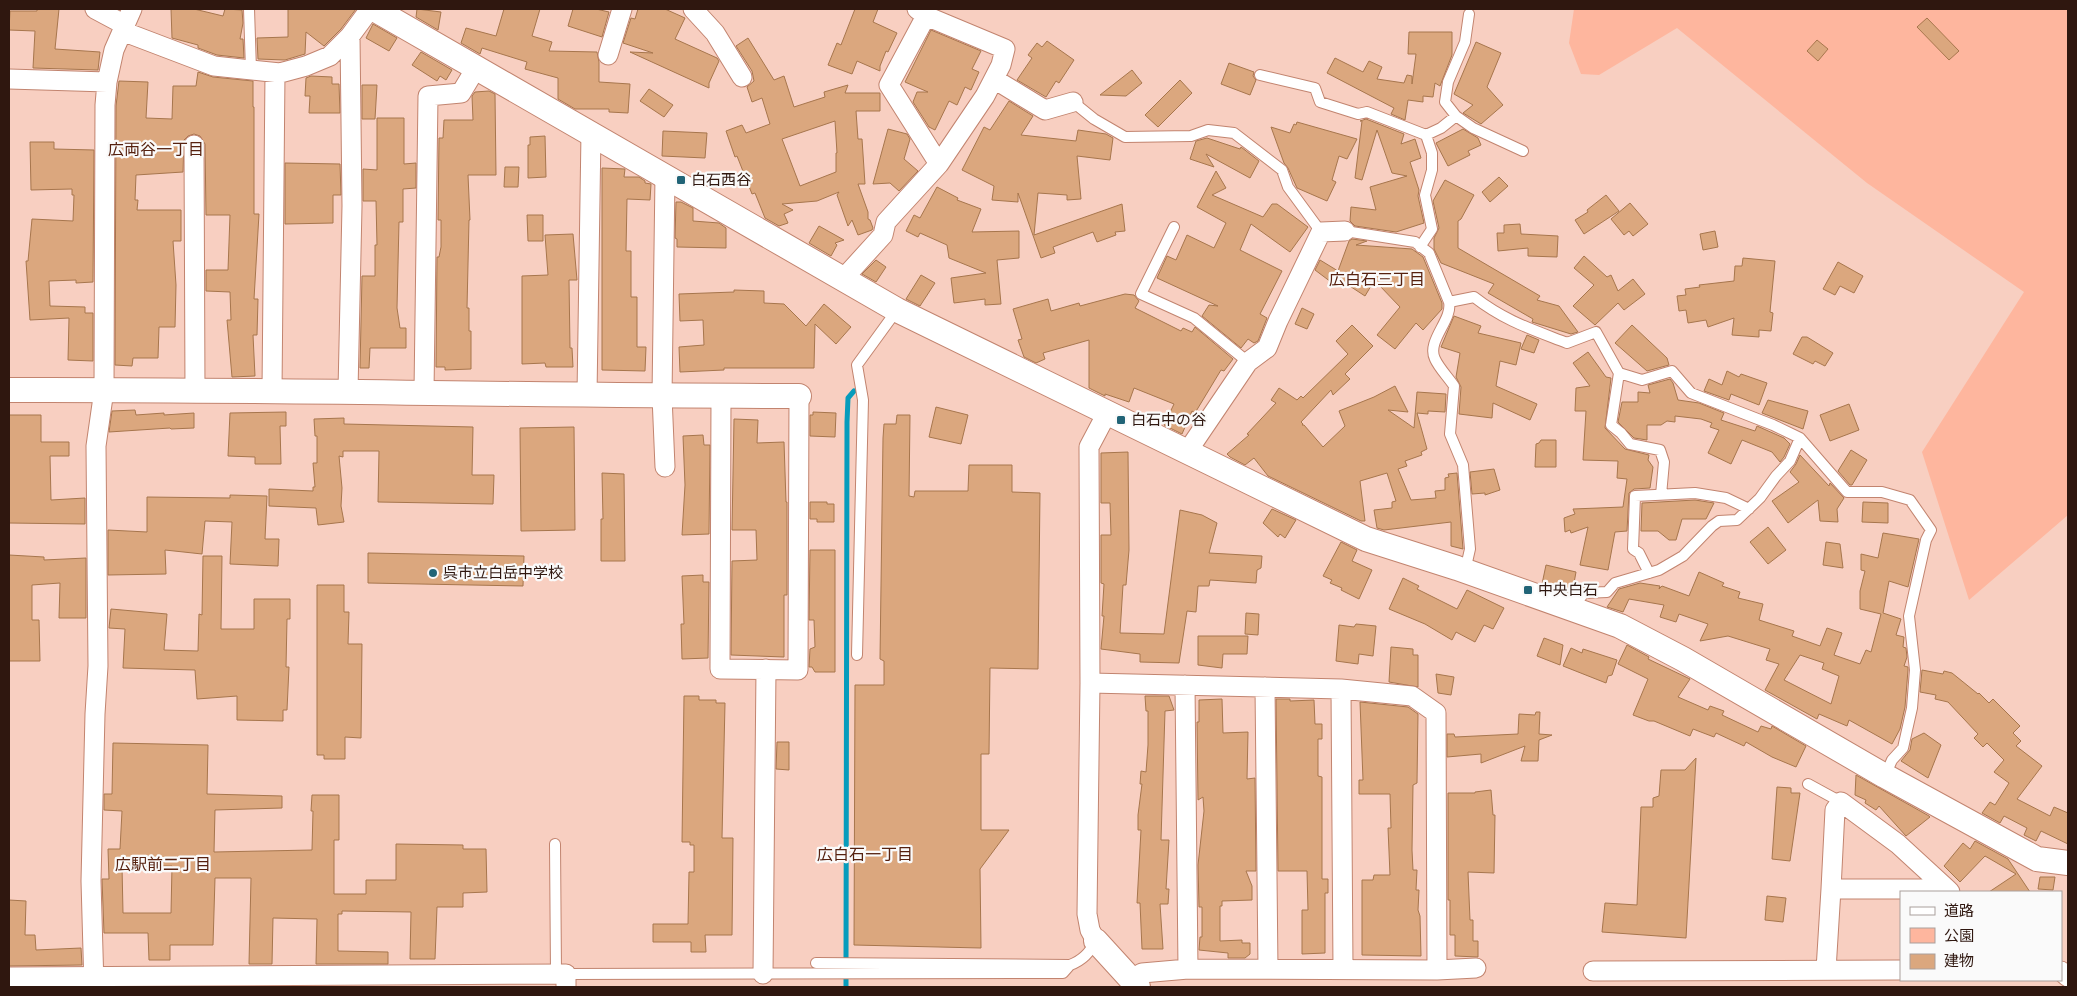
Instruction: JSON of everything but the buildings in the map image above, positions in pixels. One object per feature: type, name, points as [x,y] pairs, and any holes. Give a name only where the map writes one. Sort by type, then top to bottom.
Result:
[{"type":"street","points":[[96,9],[214,66],[275,73],[306,66],[330,56],[350,36],[370,9]]},
{"type":"street","points":[[374,9],[897,310],[1366,539],[1465,571],[1620,626],[1683,659],[1885,776],[2037,859],[2068,862]]},
{"type":"street","points":[[608,55],[622,9]]},
{"type":"street","points":[[693,9],[715,33],[742,77]]},
{"type":"street","points":[[843,279],[883,235],[886,222],[940,164],[985,96],[1001,65],[1005,48],[921,12],[889,85],[940,164]]},
{"type":"street","points":[[94,982],[91,881],[98,666],[96,446],[104,390],[105,115],[107,82],[114,50],[126,22]]},
{"type":"street","points":[[348,391],[352,206],[350,36]]},
{"type":"street","points":[[424,392],[428,96],[461,93],[476,68]]},
{"type":"street","points":[[272,391],[275,73]]},
{"type":"street","points":[[9,79],[107,82]]},
{"type":"street","points":[[994,79],[1045,110],[1073,102]]},
{"type":"street","points":[[587,395],[591,134]]},
{"type":"street","points":[[194,145],[195,390]]},
{"type":"street","points":[[665,176],[662,396],[665,466]]},
{"type":"street","points":[[1187,452],[1248,362],[1267,348],[1321,232],[1345,231]]},
{"type":"street","points":[[9,390],[348,391],[662,396],[721,396],[799,396],[798,670],[720,669],[721,396]]},
{"type":"street","points":[[1107,412],[1089,447],[1090,683],[1087,914],[1090,930],[1096,941],[1135,983],[1142,973],[1188,969],[1343,968],[1437,970],[1476,968]]},
{"type":"street","points":[[763,974],[766,669]]},
{"type":"street","points":[[1090,683],[1341,689],[1412,696],[1436,713],[1437,970]]},
{"type":"street","points":[[1185,685],[1188,969]]},
{"type":"street","points":[[1265,687],[1268,968]]},
{"type":"street","points":[[1341,689],[1343,968]]},
{"type":"street","points":[[1826,970],[1835,810],[1841,802],[1898,844],[1949,891]]},
{"type":"street","points":[[1831,889],[1949,891]]},
{"type":"street","points":[[1593,971],[1900,970]]},
{"type":"street","points":[[9,977],[94,982],[563,979]]},
{"type":"lane","points":[[249,9],[251,70]]},
{"type":"lane","points":[[1469,14],[1465,42],[1448,82],[1445,102],[1456,116],[1473,128],[1524,151]]},
{"type":"lane","points":[[1260,75],[1315,88],[1320,102],[1358,114],[1367,112],[1426,135],[1441,128],[1456,116]]},
{"type":"lane","points":[[1073,102],[1094,119],[1125,137],[1190,136],[1208,130],[1234,133],[1282,170],[1288,187],[1321,232]]},
{"type":"lane","points":[[1420,247],[1432,229],[1425,195],[1432,170],[1432,153],[1426,135]]},
{"type":"lane","points":[[1174,227],[1141,294],[1194,318],[1248,362]]},
{"type":"lane","points":[[1345,231],[1415,242],[1429,254],[1449,302],[1450,309],[1434,346],[1434,357],[1454,386],[1450,434],[1463,465],[1470,549],[1465,571]]},
{"type":"lane","points":[[1449,302],[1474,297],[1494,312],[1516,324],[1566,343],[1596,332],[1620,373],[1611,425],[1621,432],[1630,444],[1660,450],[1664,462],[1661,495]]},
{"type":"lane","points":[[857,655],[863,400],[857,365],[897,310]]},
{"type":"lane","points":[[1620,373],[1642,380],[1672,371],[1691,393],[1773,425],[1800,438],[1847,492],[1882,492],[1910,500],[1931,530],[1926,540],[1908,616],[1915,670],[1912,708],[1903,748],[1892,760],[1885,776]]},
{"type":"lane","points":[[1571,610],[1584,593],[1607,592],[1615,583],[1659,570],[1683,556],[1719,521],[1737,520],[1749,509],[1790,461],[1800,438]]},
{"type":"lane","points":[[1650,574],[1639,553],[1633,549],[1635,496],[1695,493],[1726,498],[1749,509]]},
{"type":"lane","points":[[1808,784],[1841,802]]},
{"type":"lane","points":[[555,844],[563,979],[763,974],[838,968],[1070,965],[1080,961],[1088,954],[1096,941]]},
{"type":"lane","points":[[816,962],[838,968]]},
{"type":"green space","points":[[1574,9],[2068,9],[2068,515],[1969,600],[1922,452],[2024,292],[1867,183],[1677,28],[1599,75],[1581,74],[1569,43]]},
{"type":"waterway","points":[[846,964],[847,422],[848,398],[854,391]]},
{"type":"waterway","points":[[846,972],[846,987]]},
{"type":"place","name":"白石西谷","points":[[681,180]]},
{"type":"place","name":"白石中の谷","points":[[1121,420]]},
{"type":"place","name":"呉市立白岳中学校","points":[[433,573]]},
{"type":"place","name":"中央白石","points":[[1528,590]]},
{"type":"district","name":"広両谷一丁目","points":[[156,149]]},
{"type":"district","name":"広白石三丁目","points":[[1377,279]]},
{"type":"district","name":"広白石一丁目","points":[[865,854]]},
{"type":"district","name":"広駅前二丁目","points":[[163,864]]}]
